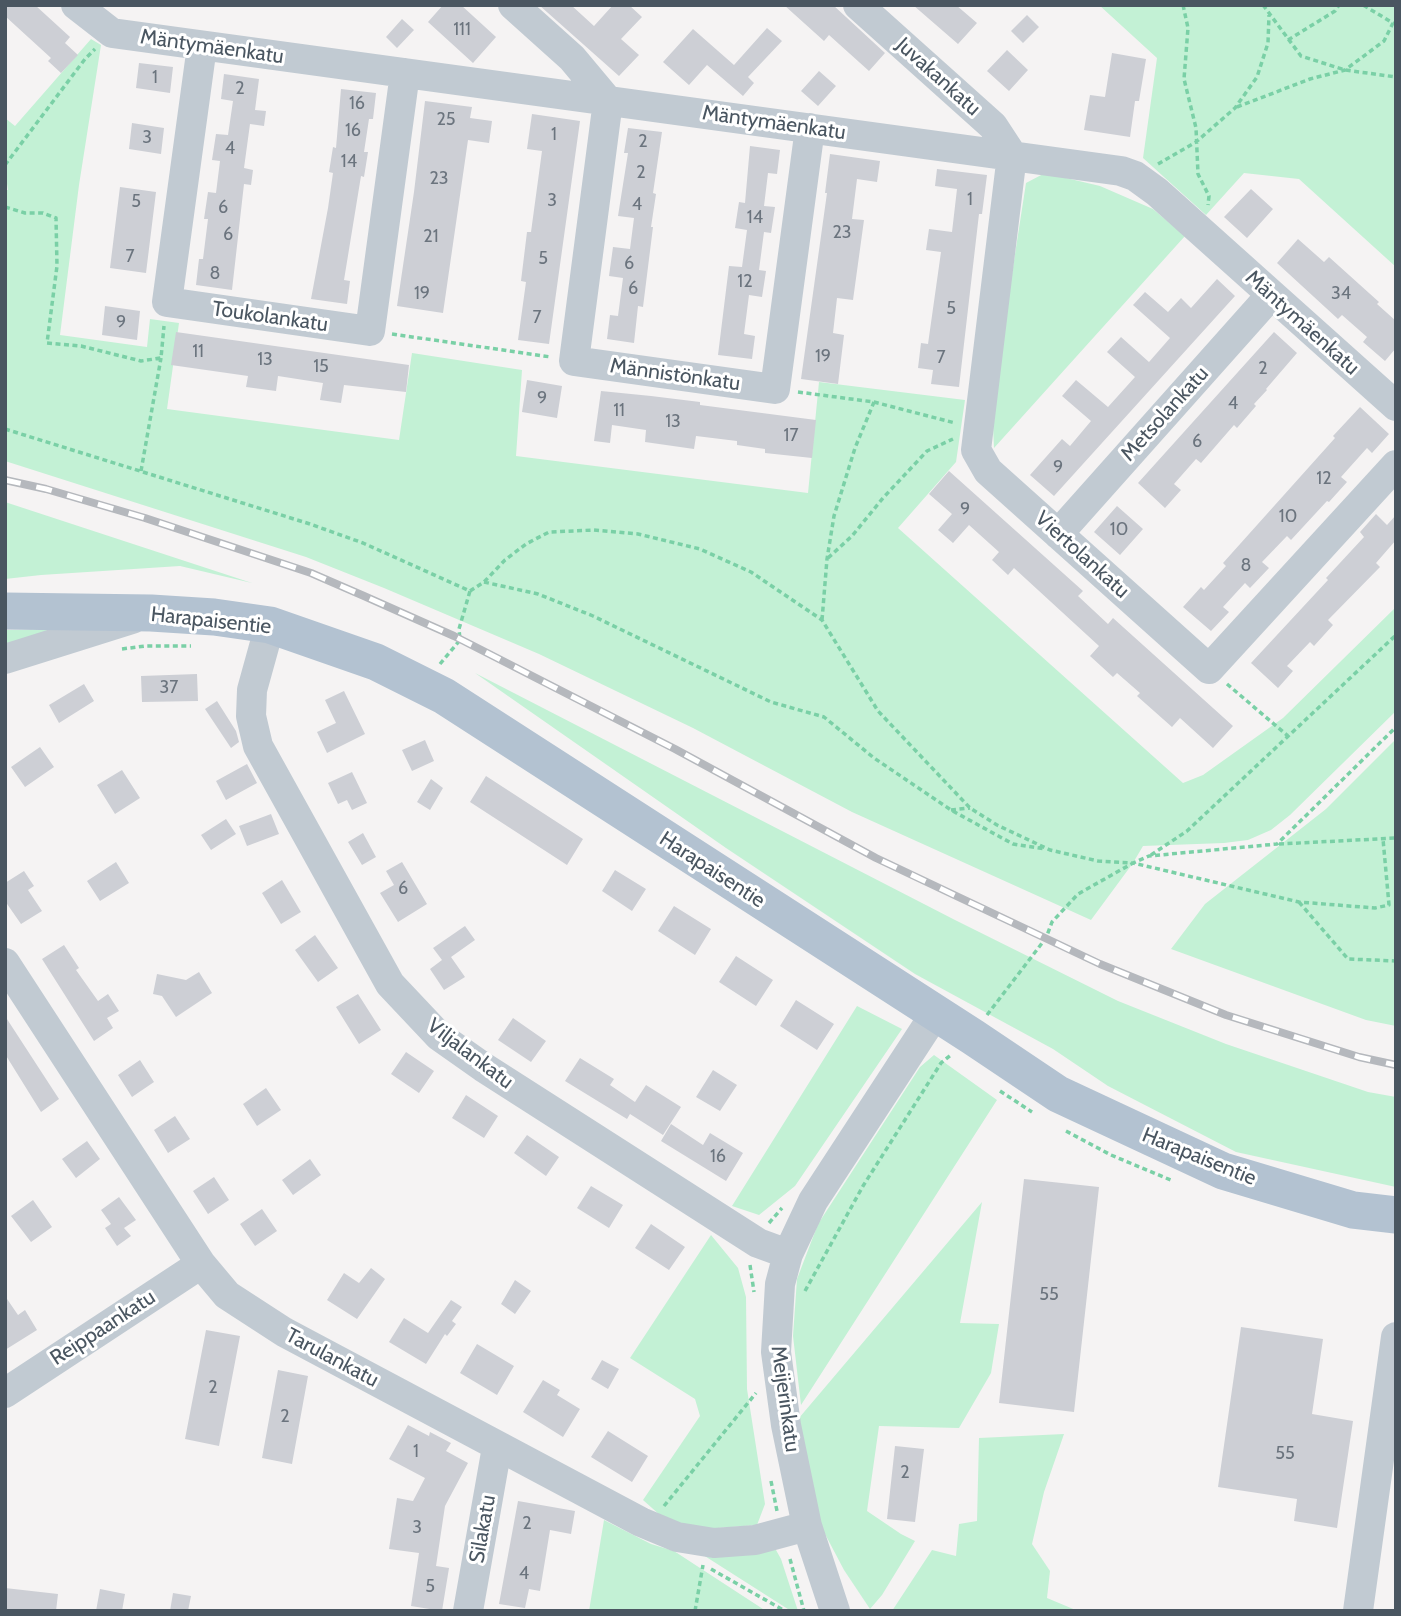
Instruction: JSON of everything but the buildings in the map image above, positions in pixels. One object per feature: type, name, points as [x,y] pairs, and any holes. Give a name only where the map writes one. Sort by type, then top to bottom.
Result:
[{"type":"main road","name":"Harapaisentie","points":[[5,611],[151,613],[214,617],[270,625],[376,662],[421,683],[961,1047],[1223,1171],[1353,1210],[1396,1215]]},
{"type":"street","name":"Mäntymäenkatu","points":[[76,5],[112,33],[1121,171],[1135,176],[1157,192],[1396,406]]},
{"type":"street","points":[[513,5],[572,58],[608,101],[574,361]]},
{"type":"street","name":"Juvakankatu","points":[[858,5],[993,126],[1012,155]]},
{"type":"street","points":[[167,302],[202,46]]},
{"type":"street","points":[[370,331],[405,73]]},
{"type":"street","points":[[775,389],[810,128]]},
{"type":"street","name":"Viertolankatu","points":[[1012,155],[976,450],[988,471],[1209,669]]},
{"type":"street","name":"Metsolankatu","points":[[1058,534],[1271,295]]},
{"type":"street","name":"Toukolankatu","points":[[167,302],[370,331]]},
{"type":"street","name":"Männistönkatu","points":[[574,361],[775,389]]},
{"type":"street","points":[[1209,669],[1396,465]]},
{"type":"street","points":[[7,658],[151,613]]},
{"type":"street","name":"Viljalankatu","points":[[270,625],[252,690],[251,716],[258,746],[390,984],[439,1036],[483,1067],[758,1243],[788,1254]]},
{"type":"street","name":"Tarulankatu","points":[[5,963],[201,1264],[227,1295],[284,1332],[641,1522],[677,1536],[714,1543],[755,1540],[807,1526]]},
{"type":"street","name":"Meijerinkatu","points":[[835,1611],[807,1526],[786,1425],[776,1352],[780,1284],[788,1254],[813,1201],[927,1025]]},
{"type":"street","name":"Reippaankatu","points":[[5,1393],[201,1264]]},
{"type":"street","points":[[1358,1611],[1396,1337]]},
{"type":"street","name":"Silakatu","points":[[468,1611],[497,1447]]},
{"type":"path","points":[[1183,5],[1188,28],[1184,79],[1196,128],[1198,174],[1209,196],[1207,238]]},
{"type":"path","points":[[1263,5],[1301,56],[1345,70],[1396,77]]},
{"type":"path","points":[[1288,40],[1339,5]]},
{"type":"path","points":[[1235,108],[1310,79],[1345,70],[1384,41],[1394,23],[1363,5]]},
{"type":"path","points":[[1135,176],[1196,142],[1235,108],[1257,76],[1268,43],[1269,15]]},
{"type":"path","points":[[5,164],[85,59],[112,33]]},
{"type":"path","points":[[5,207],[25,213],[43,212],[56,218],[57,267],[47,343],[80,346],[141,360],[161,358]]},
{"type":"path","points":[[141,471],[161,358],[167,302]]},
{"type":"path","points":[[370,331],[574,361]]},
{"type":"path","points":[[775,389],[874,402],[978,429]]},
{"type":"path","points":[[822,620],[834,516],[855,448],[874,402]]},
{"type":"path","points":[[5,429],[363,542],[470,591]]},
{"type":"path","points":[[827,559],[852,536],[927,451],[978,429]]},
{"type":"path","points":[[421,683],[460,640],[459,629],[470,591],[484,582],[526,544],[549,533],[594,530],[638,534],[700,549],[751,572],[822,620],[878,711],[970,808],[997,825],[1050,850]]},
{"type":"path","points":[[484,582],[538,594],[616,627],[771,702],[824,717],[874,758],[951,810],[1013,845],[1098,861],[1133,863],[1299,902],[1375,908],[1396,905]]},
{"type":"path","points":[[804,1293],[863,1186],[941,1063],[961,1047],[985,1017],[1046,938],[1052,922],[1078,894],[1149,856],[1187,831],[1396,635]]},
{"type":"path","points":[[121,649],[199,645]]},
{"type":"path","points":[[1209,669],[1288,736]]},
{"type":"path","points":[[1277,844],[1396,727]]},
{"type":"path","points":[[951,810],[970,808]]},
{"type":"path","points":[[1149,856],[1277,844],[1396,838]]},
{"type":"path","points":[[1383,839],[1389,905]]},
{"type":"path","points":[[1299,902],[1348,960],[1396,961]]},
{"type":"path","points":[[927,1025],[961,1047]]},
{"type":"path","points":[[992,1086],[1035,1114]]},
{"type":"path","points":[[1057,1126],[1111,1155],[1182,1185]]},
{"type":"path","points":[[641,1522],[667,1503],[760,1388]]},
{"type":"path","points":[[677,1536],[685,1549],[703,1564],[785,1611]]},
{"type":"path","points":[[695,1611],[703,1564]]},
{"type":"green space","points":[[1099,5],[1396,5],[1396,267],[1299,179],[1244,173],[1206,215],[1143,158],[1157,58]]},
{"type":"green space","points":[[91,39],[101,45],[79,185],[60,335],[147,347],[150,319],[179,323],[167,409],[399,440],[412,353],[522,370],[516,456],[808,493],[819,382],[965,400],[956,462],[898,528],[1183,783],[1203,775],[1283,718],[1396,607],[1396,711],[1290,815],[1271,830],[1248,840],[1224,843],[1143,846],[1091,920],[852,812],[693,728],[539,654],[384,588],[306,557],[5,461],[5,190],[8,190],[5,171],[5,118],[15,126]]},
{"type":"green space","points":[[1045,173],[1100,186],[1153,209],[1185,236],[994,448],[992,403],[1026,183]]},
{"type":"green space","points":[[5,502],[252,583],[180,566],[5,579]]},
{"type":"green space","points":[[76,629],[5,648],[5,630]]},
{"type":"green space","points":[[475,673],[1118,1001],[1226,1044],[1368,1092],[1396,1097],[1396,1187],[1236,1152],[1108,1086],[1053,1049],[915,974],[726,848]]},
{"type":"green space","points":[[1396,739],[1396,1026],[1366,1020],[1171,949],[1205,904],[1326,809]]},
{"type":"green space","points":[[857,1006],[902,1029],[795,1186],[759,1215],[732,1206]]},
{"type":"green space","points":[[934,1055],[997,1100],[801,1405],[793,1336],[797,1279],[818,1224],[920,1067]]},
{"type":"green space","points":[[982,1202],[960,1323],[999,1324],[991,1373],[959,1428],[879,1426],[867,1511],[915,1541],[882,1595],[870,1609],[844,1570],[815,1515],[799,1418]]},
{"type":"green space","points":[[711,1235],[738,1268],[746,1297],[747,1389],[765,1504],[757,1525],[692,1530],[661,1516],[643,1500],[700,1416],[695,1399],[630,1358]]},
{"type":"green space","points":[[1064,1434],[1044,1492],[1032,1544],[1050,1571],[1047,1598],[1078,1611],[892,1611],[932,1550],[956,1556],[959,1524],[977,1521],[979,1438]]},
{"type":"green space","points":[[604,1520],[651,1544],[674,1551],[766,1611],[589,1611]]},
{"type":"green space","points":[[765,1547],[776,1550],[781,1559],[798,1611],[791,1611],[700,1553]]},
{"type":"railway","points":[[5,480],[145,518],[311,573],[454,636],[675,749],[876,858],[1100,964],[1226,1015],[1359,1057],[1396,1065]]}]
